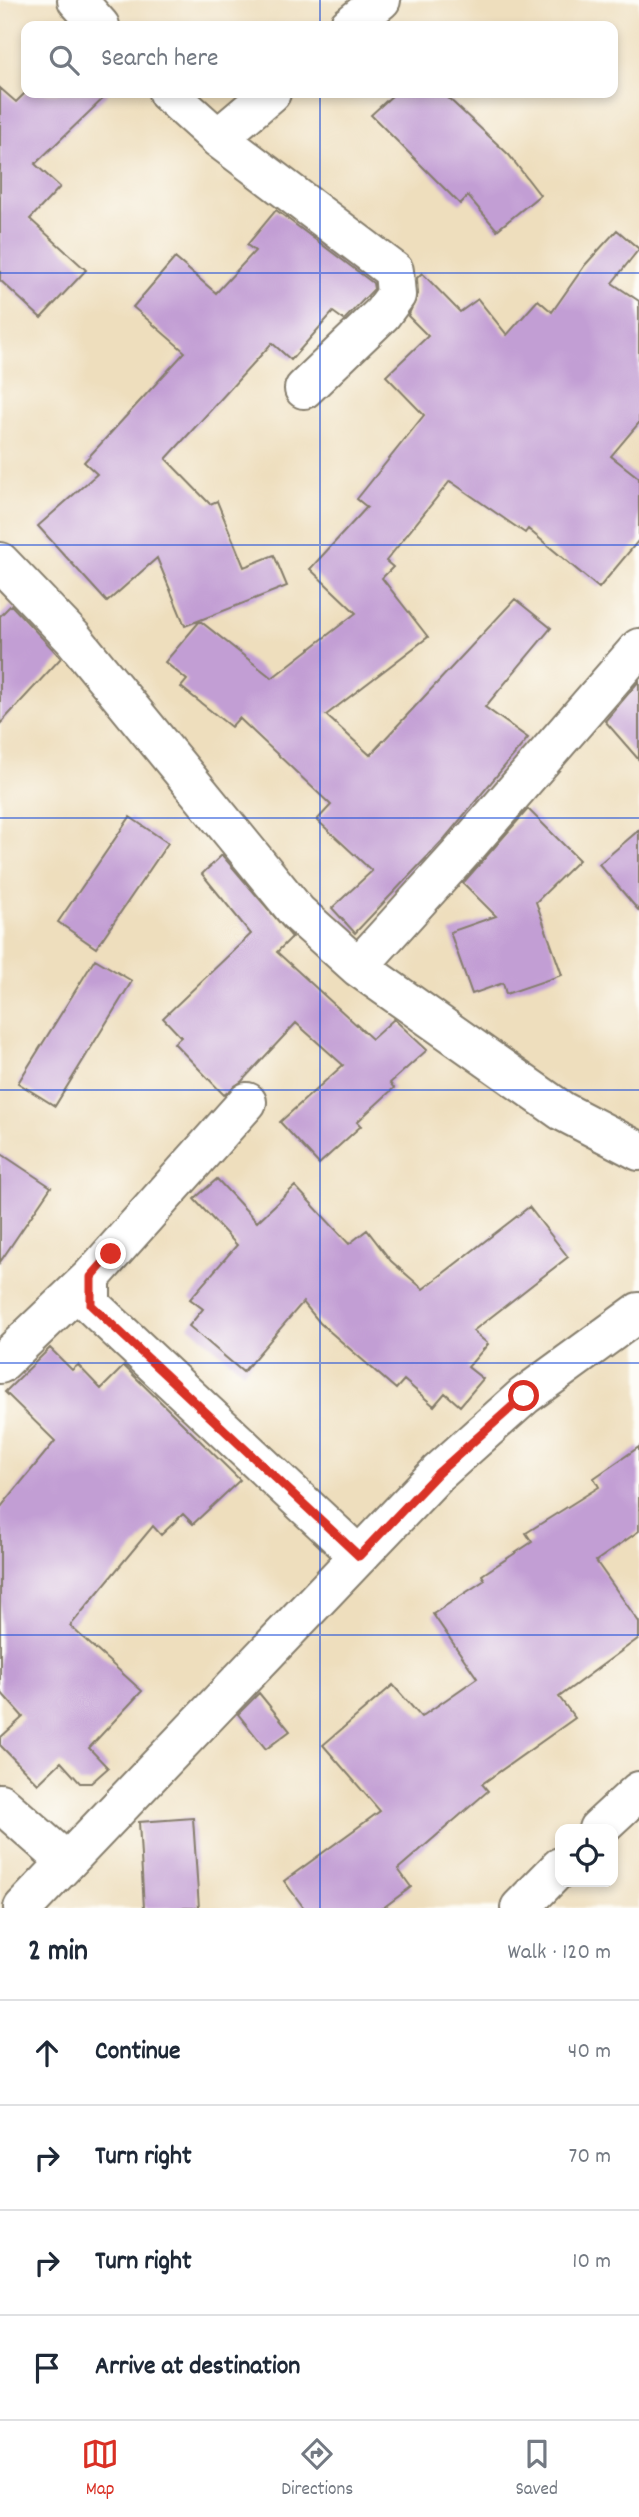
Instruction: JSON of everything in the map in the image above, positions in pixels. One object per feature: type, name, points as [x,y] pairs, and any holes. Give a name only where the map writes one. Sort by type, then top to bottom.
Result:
[{"type":"street","points":[[77,0],[96,21]]},
{"type":"street","points":[[355,21],[381,0]]},
{"type":"street","points":[[174,98],[218,138],[394,271],[396,295],[382,314],[304,389]]},
{"type":"street","points":[[218,138],[265,98]]},
{"type":"street","points":[[0,562],[74,638],[297,912],[358,967],[562,1111],[639,1151]]},
{"type":"street","points":[[358,967],[639,648]]},
{"type":"street","points":[[0,1364],[91,1277],[247,1102]]},
{"type":"street","points":[[91,1277],[91,1305],[359,1556]]},
{"type":"street","points":[[23,1908],[482,1430],[639,1312]]},
{"type":"street","points":[[603,1824],[639,1791]]},
{"type":"street","points":[[0,1803],[67,1862]]},
{"type":"street","points":[[520,1908],[555,1872]]},
{"type":"building","points":[[0,88],[16,102],[21,97],[104,98],[35,164],[60,187],[30,219],[86,270],[41,318],[0,280]]},
{"type":"building","points":[[390,98],[448,98],[509,155],[540,195],[497,230],[468,196],[460,204],[371,115]]},
{"type":"building","points":[[276,210],[373,283],[374,289],[344,320],[333,312],[291,360],[272,343],[166,459],[210,504],[217,501],[244,567],[274,555],[287,586],[185,626],[157,558],[107,602],[38,526],[97,474],[84,462],[185,352],[133,307],[175,258],[216,293],[255,251],[247,245]]},
{"type":"building","points":[[617,230],[639,249],[612,283],[639,301],[639,423],[611,456],[639,478],[639,540],[599,588],[528,529],[525,533],[450,481],[386,561],[393,567],[382,578],[428,637],[326,715],[370,755],[515,599],[551,628],[485,707],[528,738],[445,838],[355,933],[332,908],[372,871],[317,820],[331,805],[239,718],[231,727],[181,687],[187,680],[165,662],[200,621],[272,678],[356,613],[310,569],[367,507],[357,499],[424,415],[386,376],[428,336],[408,316],[418,294],[417,278],[422,273],[460,312],[478,299],[507,335],[538,300],[552,312],[585,265]]},
{"type":"building","points":[[11,605],[61,658],[0,724],[0,616]]},
{"type":"building","points":[[639,681],[639,760],[605,721]]},
{"type":"building","points":[[528,809],[579,860],[536,902],[562,975],[506,994],[503,983],[472,994],[450,932],[496,916],[463,883]]},
{"type":"building","points":[[130,817],[168,843],[96,948],[58,922]]},
{"type":"building","points":[[639,830],[639,911],[599,864]]},
{"type":"building","points":[[222,855],[292,937],[277,952],[372,1039],[394,1019],[427,1050],[390,1083],[394,1088],[357,1122],[361,1126],[319,1164],[280,1122],[343,1065],[296,1023],[242,1081],[224,1095],[174,1043],[181,1037],[163,1018],[251,934],[202,874]]},
{"type":"building","points":[[95,959],[132,981],[55,1106],[18,1083]]},
{"type":"building","points":[[0,1153],[51,1187],[0,1262]]},
{"type":"building","points":[[217,1179],[257,1222],[295,1186],[349,1244],[367,1230],[391,1261],[423,1289],[529,1207],[568,1257],[473,1331],[488,1344],[468,1367],[483,1379],[460,1406],[445,1393],[434,1406],[404,1380],[396,1389],[320,1323],[303,1302],[243,1372],[189,1326],[203,1309],[190,1299],[237,1245],[194,1199]]},
{"type":"building","points":[[50,1348],[72,1370],[78,1365],[101,1389],[124,1366],[240,1480],[193,1524],[183,1514],[161,1535],[153,1526],[70,1626],[142,1691],[89,1748],[108,1768],[91,1783],[80,1783],[61,1762],[38,1784],[0,1745],[0,1738],[23,1717],[0,1691],[0,1508],[55,1441],[5,1392]]},
{"type":"building","points":[[639,1447],[639,1531],[596,1561],[639,1622],[639,1638],[559,1697],[575,1718],[482,1784],[488,1791],[398,1869],[411,1887],[383,1908],[304,1908],[284,1881],[380,1811],[323,1745],[393,1685],[421,1717],[477,1678],[433,1614],[485,1580],[482,1575],[532,1542],[526,1533],[599,1487],[594,1478]]},
{"type":"building","points":[[259,1693],[290,1731],[266,1749],[238,1714]]},
{"type":"building","points":[[193,1818],[199,1908],[144,1908],[139,1822]]},
{"type":"route","points":[[111,1254],[91,1277],[91,1305],[359,1556],[482,1430],[524,1396]]}]
